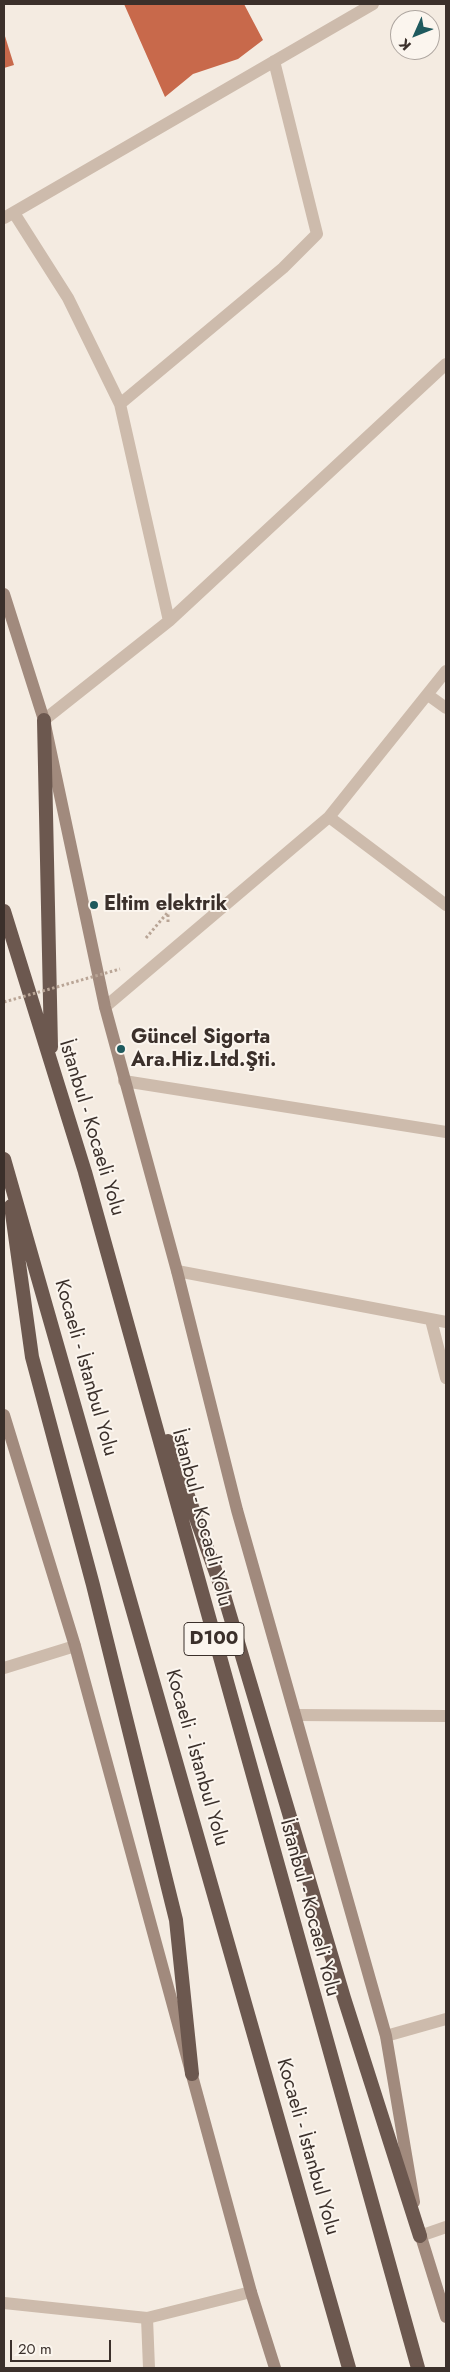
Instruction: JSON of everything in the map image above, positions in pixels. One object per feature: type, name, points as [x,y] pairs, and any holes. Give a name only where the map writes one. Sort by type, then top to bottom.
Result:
[{"type":"highway","points":[[44,720],[52,1066]]},
{"type":"highway","name":"İstanbul - Kocaeli Yolu","points":[[4,911],[85,1172],[418,2368]]},
{"type":"highway","points":[[4,1161],[32,1357],[93,1585],[176,1920],[192,2074]]},
{"type":"highway","name":"Kocaeli - İstanbul Yolu","points":[[4,1161],[349,2368]]},
{"type":"highway","points":[[133,1345],[223,1592],[344,1998],[420,2236]]},
{"type":"main road","points":[[4,594],[44,720],[105,1007],[177,1271],[237,1510],[386,2036],[420,2236],[446,2318]]},
{"type":"main road","points":[[4,1415],[75,1646],[251,2292],[275,2368]]},
{"type":"street","points":[[169,621],[120,404],[68,298],[9,215],[373,4]]},
{"type":"street","points":[[120,404],[283,268],[317,234],[274,61]]},
{"type":"street","points":[[44,720],[169,621],[446,364]]},
{"type":"street","points":[[105,1007],[329,817],[446,671]]},
{"type":"street","points":[[428,695],[446,708]]},
{"type":"street","points":[[329,817],[446,904]]},
{"type":"street","points":[[124,1081],[446,1132]]},
{"type":"street","points":[[177,1271],[446,1322]]},
{"type":"street","points":[[431,1320],[446,1378]]},
{"type":"street","points":[[4,1668],[75,1646]]},
{"type":"street","points":[[296,1715],[446,1716]]},
{"type":"street","points":[[386,2036],[446,2019]]},
{"type":"street","points":[[420,2236],[446,2227]]},
{"type":"street","points":[[4,2303],[147,2318],[251,2292]]},
{"type":"street","points":[[147,2318],[149,2368]]},
{"type":"path","points":[[4,1002],[120,969]]},
{"type":"building","points":[[124,4],[244,4],[263,40],[238,59],[193,74],[165,97]]},
{"type":"building","points":[[4,33],[14,65],[4,68]]},
{"type":"place","name":"Eltim elektrik","points":[[94,905]]},
{"type":"place","name":"Güncel Sigorta Ara.Hiz.Ltd.Şti.","points":[[121,1049]]}]
